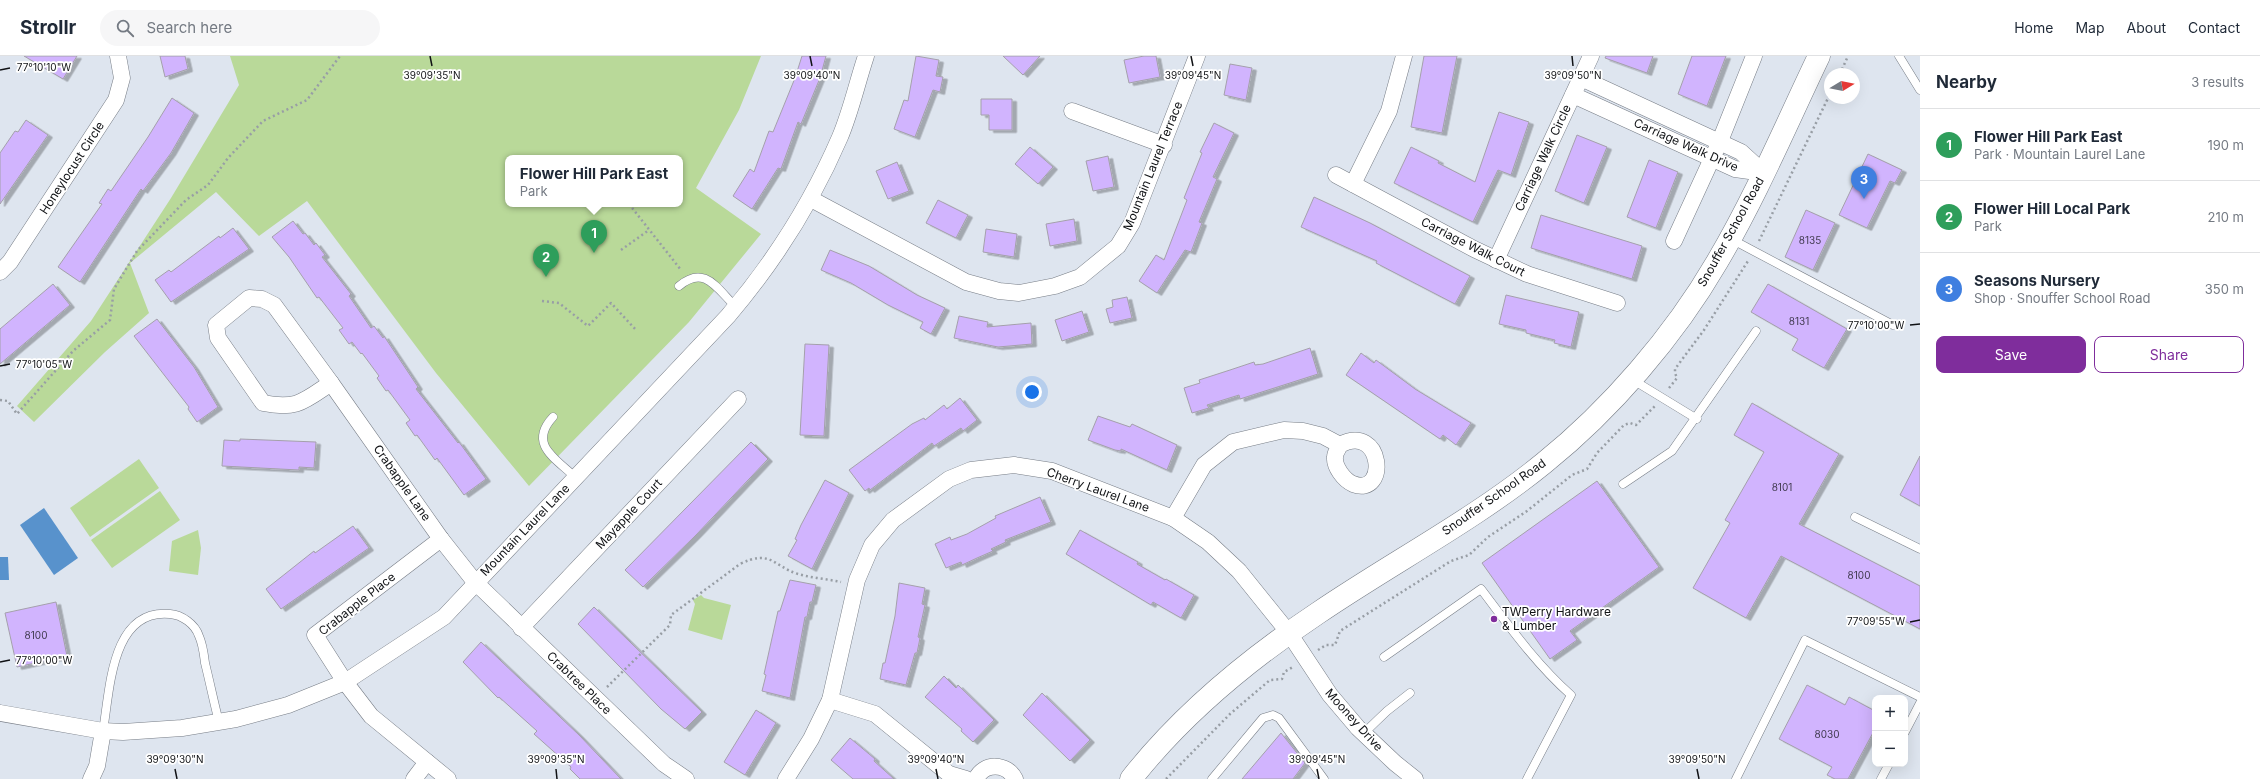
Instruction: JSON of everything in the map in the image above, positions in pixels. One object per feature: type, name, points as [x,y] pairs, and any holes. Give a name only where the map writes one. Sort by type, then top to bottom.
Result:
[{"type":"main road","name":"Snouffer School Road","points":[[1137,775],[1194,711],[1220,686],[1289,632],[1515,485],[1568,443],[1630,378],[1679,319],[1716,265],[1764,173],[1819,56]]},
{"type":"street","name":"Honeylocust Circle","points":[[0,272],[10,262],[116,100],[122,78],[118,56]]},
{"type":"street","name":"Mountain Laurel Lane","points":[[0,713],[103,731],[123,732],[182,728],[219,722],[288,705],[345,682],[444,617],[475,582],[736,307],[766,269],[811,199],[841,135],[866,56]]},
{"type":"street","name":"Mountain Laurel Terrace","points":[[811,199],[966,282],[999,291],[1019,293],[1056,286],[1080,277],[1118,246],[1132,223],[1164,145],[1197,56]]},
{"type":"street","points":[[1353,184],[1388,111],[1404,56]]},
{"type":"street","name":"Carriage Walk Circle","points":[[1496,260],[1591,56]]},
{"type":"street","points":[[1674,241],[1720,141],[1754,56]]},
{"type":"street","name":"Carriage Walk Drive","points":[[1581,78],[1720,141],[1741,152],[1764,173]]},
{"type":"street","name":"Carriage Walk Drive","points":[[1573,95],[1735,169],[1764,173]]},
{"type":"street","points":[[1072,111],[1164,145]]},
{"type":"street","name":"Carriage Walk Court","points":[[1336,175],[1496,260],[1527,274],[1617,303]]},
{"type":"street","name":"Crabapple Lane","points":[[331,383],[305,401],[283,407],[263,402],[218,338],[216,325],[249,298],[262,299],[274,305],[331,383],[441,539],[475,582]]},
{"type":"street","name":"Mayapple Court","points":[[521,628],[738,399]]},
{"type":"street","points":[[1173,518],[1204,465],[1233,442],[1284,430],[1303,431],[1323,436],[1340,445]]},
{"type":"street","name":"Cherry Laurel Lane","points":[[786,779],[812,739],[830,700],[856,585],[872,545],[893,520],[949,479],[971,470],[1014,464],[1052,471],[1173,518],[1208,542],[1239,571],[1289,632]]},
{"type":"street","name":"Crabapple Place","points":[[345,682],[315,634],[441,539]]},
{"type":"street","name":"Crabtree Place","points":[[475,582],[521,628],[664,764],[686,779]]},
{"type":"street","name":"Mooney Drive","points":[[1289,632],[1330,695],[1364,733],[1395,764],[1415,779]]},
{"type":"street","points":[[345,682],[371,716],[448,779]]},
{"type":"street","points":[[830,700],[875,714],[949,774],[966,779]]},
{"type":"street","points":[[91,779],[97,766],[103,731]]},
{"type":"street","points":[[414,779],[427,762]]},
{"type":"street","points":[[976,779],[982,770],[995,766],[1008,770],[1015,779]]},
{"type":"lane","points":[[1899,56],[1920,90]]},
{"type":"lane","points":[[1730,239],[1893,325]]},
{"type":"lane","points":[[679,286],[688,279],[697,276],[705,278],[736,307]]},
{"type":"lane","points":[[1623,484],[1672,452],[1756,331]]},
{"type":"lane","points":[[1630,378],[1697,418]]},
{"type":"lane","points":[[553,417],[544,427],[542,434],[545,448],[575,477]]},
{"type":"lane","points":[[1856,517],[1920,549]]},
{"type":"lane","points":[[1384,657],[1481,588],[1528,652],[1551,678],[1571,695],[1527,779]]},
{"type":"lane","points":[[103,731],[115,662],[122,640],[129,629],[146,617],[160,613],[176,614],[188,621],[199,636],[219,722]]},
{"type":"lane","points":[[1736,779],[1805,640],[1920,697]]},
{"type":"lane","points":[[1364,733],[1386,710],[1410,693]]},
{"type":"lane","points":[[1906,731],[1920,703]]},
{"type":"lane","points":[[1212,779],[1264,718],[1273,715],[1279,718],[1324,779]]},
{"type":"lane","points":[[1881,779],[1887,767]]},
{"type":"path","points":[[0,400],[8,401],[17,414],[73,351],[110,320],[114,289],[137,251],[186,200],[208,185],[228,158],[263,121],[307,100],[340,56]]},
{"type":"path","points":[[1843,68],[1848,56]]},
{"type":"path","points":[[631,207],[688,279]]},
{"type":"path","points":[[621,250],[649,230]]},
{"type":"path","points":[[542,301],[559,303],[588,326],[611,303],[636,330]]},
{"type":"path","points":[[1326,645],[1335,645],[1340,631],[1451,561],[1470,555],[1488,537],[1527,511],[1572,475],[1587,469],[1597,453],[1624,425],[1630,423],[1636,425],[1655,406]]},
{"type":"path","points":[[596,699],[670,625],[671,615],[740,564],[749,560],[767,558],[797,574],[856,585]]},
{"type":"path","points":[[1166,779],[1230,714],[1270,680],[1282,678],[1284,672]]},
{"type":"green space","points":[[230,56],[761,56],[739,110],[696,188],[761,234],[689,322],[529,486],[436,373],[307,201],[259,236],[216,192],[130,263],[149,313],[105,352],[34,422],[17,406],[91,321],[171,198],[239,85]]},
{"type":"green space","points":[[139,459],[159,488],[90,537],[70,508]]},
{"type":"green space","points":[[160,491],[180,520],[112,568],[91,540]]},
{"type":"green space","points":[[198,530],[201,548],[198,575],[169,571],[172,541]]},
{"type":"green space","points":[[701,595],[704,598],[731,605],[722,640],[688,630],[695,604],[693,600]]},
{"type":"water","points":[[44,508],[78,558],[54,575],[20,525]]},
{"type":"water","points":[[0,557],[8,557],[9,580],[0,580]]},
{"type":"building","points":[[24,56],[77,56],[63,79]]},
{"type":"building","points":[[160,56],[185,56],[188,69],[165,77]]},
{"type":"building","points":[[802,56],[826,56],[820,78],[801,124],[798,122],[781,169],[778,168],[752,209],[733,196],[750,169],[754,172],[769,131],[773,132],[795,78]]},
{"type":"building","points":[[916,56],[939,60],[936,76],[943,77],[940,92],[933,90],[915,137],[894,129],[904,100],[908,101]]},
{"type":"building","points":[[1003,56],[1040,56],[1023,75]]},
{"type":"building","points":[[1144,56],[1156,56],[1160,77],[1129,83],[1124,60]]},
{"type":"building","points":[[1424,56],[1457,56],[1442,133],[1411,127]]},
{"type":"building","points":[[1606,56],[1653,56],[1647,73],[1605,58]]},
{"type":"building","points":[[1692,56],[1726,56],[1707,106],[1678,94]]},
{"type":"building","points":[[1230,64],[1252,68],[1246,100],[1224,95]]},
{"type":"building","points":[[172,98],[194,113],[171,153],[143,191],[141,189],[80,282],[58,267],[102,204],[99,203],[108,189],[111,191],[148,137]]},
{"type":"building","points":[[981,99],[1012,99],[1012,130],[989,130],[989,115],[981,115]]},
{"type":"building","points":[[1499,112],[1529,122],[1511,175],[1498,170],[1473,222],[1394,183],[1411,147],[1475,182]]},
{"type":"building","points":[[26,120],[48,135],[0,204],[0,153],[15,131],[18,132]]},
{"type":"building","points":[[1214,123],[1234,133],[1213,177],[1217,179],[1199,222],[1202,223],[1191,252],[1185,250],[1157,293],[1139,281],[1156,255],[1164,260],[1187,200],[1184,198],[1202,153],[1200,152]]},
{"type":"building","points":[[1577,135],[1607,147],[1584,203],[1555,191]]},
{"type":"building","points":[[1030,147],[1053,167],[1038,184],[1015,164]]},
{"type":"building","points":[[1868,154],[1902,170],[1895,183],[1890,181],[1867,228],[1839,215]]},
{"type":"building","points":[[1108,156],[1114,187],[1093,191],[1086,161]]},
{"type":"building","points":[[1649,160],[1678,172],[1656,228],[1627,217]]},
{"type":"building","points":[[897,162],[909,191],[888,199],[876,171]]},
{"type":"building","points":[[1314,197],[1370,223],[1470,276],[1455,304],[1376,263],[1377,261],[1301,227]]},
{"type":"building","points":[[938,200],[968,215],[956,238],[926,223]]},
{"type":"building","points":[[1806,210],[1835,223],[1813,270],[1785,257]]},
{"type":"building","points":[[1541,215],[1642,246],[1632,279],[1531,248]]},
{"type":"building","points":[[1074,219],[1077,241],[1050,246],[1046,224]]},
{"type":"building","points":[[293,221],[314,245],[316,243],[325,255],[322,257],[351,294],[349,296],[371,328],[374,326],[383,338],[384,336],[418,387],[416,389],[458,443],[459,442],[486,479],[464,495],[437,458],[435,460],[417,435],[415,436],[406,423],[410,420],[388,390],[386,391],[377,378],[379,376],[352,342],[349,344],[339,330],[343,328],[319,297],[317,298],[289,257],[272,237]]},
{"type":"building","points":[[233,228],[249,249],[171,302],[155,280],[169,270],[171,272],[219,236],[220,238]]},
{"type":"building","points":[[986,229],[1017,234],[1014,257],[983,252]]},
{"type":"building","points":[[830,250],[869,266],[917,295],[945,308],[931,334],[920,328],[923,322],[888,305],[851,283],[821,270]]},
{"type":"building","points":[[53,284],[70,305],[0,364],[0,329]]},
{"type":"building","points":[[1768,284],[1847,329],[1824,368],[1792,350],[1798,339],[1751,312]]},
{"type":"building","points":[[1506,295],[1579,312],[1571,347],[1554,343],[1555,340],[1526,333],[1526,330],[1499,324]]},
{"type":"building","points":[[1127,297],[1132,318],[1110,323],[1106,309],[1113,307],[1112,300]]},
{"type":"building","points":[[1082,311],[1089,332],[1062,341],[1055,320]]},
{"type":"building","points":[[959,316],[988,322],[987,327],[1031,323],[1032,344],[998,347],[954,338]]},
{"type":"building","points":[[157,319],[194,367],[218,407],[197,422],[188,409],[189,407],[134,336]]},
{"type":"building","points":[[805,344],[829,345],[824,436],[800,435]]},
{"type":"building","points":[[1310,348],[1318,374],[1240,399],[1239,395],[1207,405],[1209,408],[1192,413],[1184,388],[1200,383],[1199,380],[1254,362],[1255,365],[1263,364]]},
{"type":"building","points":[[1361,353],[1374,363],[1376,360],[1415,389],[1471,423],[1456,445],[1443,435],[1440,439],[1346,375]]},
{"type":"building","points":[[960,398],[977,420],[963,431],[961,428],[934,446],[932,443],[870,490],[869,488],[865,491],[849,470],[912,424],[924,418],[925,420],[944,405],[947,409]]},
{"type":"building","points":[[1752,403],[1839,454],[1799,524],[1920,586],[1920,629],[1781,556],[1746,618],[1693,588],[1730,523],[1725,520],[1764,452],[1734,435]]},
{"type":"building","points":[[1098,416],[1130,427],[1132,424],[1177,445],[1167,470],[1121,449],[1121,451],[1115,450],[1088,440]]},
{"type":"building","points":[[240,439],[316,442],[314,468],[299,467],[299,470],[222,466],[224,440],[240,441]]},
{"type":"building","points":[[751,442],[768,459],[696,535],[643,587],[625,570]]},
{"type":"building","points":[[1920,456],[1920,506],[1900,495]]},
{"type":"building","points":[[825,480],[849,493],[812,569],[788,556],[797,540],[795,539],[801,525]]},
{"type":"building","points":[[1597,481],[1659,567],[1570,631],[1577,640],[1550,659],[1482,563]]},
{"type":"building","points":[[1040,497],[1051,522],[1005,540],[1006,542],[991,549],[993,551],[962,565],[961,562],[946,568],[935,544],[950,537],[951,540],[967,534],[996,518],[995,516]]},
{"type":"building","points":[[353,526],[369,548],[281,609],[266,589],[314,551],[315,553]]},
{"type":"building","points":[[1080,530],[1138,562],[1137,564],[1165,580],[1166,579],[1194,595],[1181,618],[1153,602],[1151,605],[1066,554]]},
{"type":"building","points":[[790,580],[816,585],[807,617],[805,617],[790,698],[762,691],[766,675],[764,674],[778,611],[780,611]]},
{"type":"building","points":[[899,583],[925,588],[922,604],[925,605],[918,637],[920,638],[917,653],[915,653],[906,685],[880,679],[895,616]]},
{"type":"building","points":[[56,602],[67,656],[17,667],[5,613]]},
{"type":"building","points":[[594,607],[702,712],[685,729],[661,709],[578,624]]},
{"type":"building","points":[[481,642],[579,735],[621,779],[580,779],[570,769],[571,767],[534,734],[537,731],[499,697],[498,698],[463,662]]},
{"type":"building","points":[[944,676],[956,688],[958,685],[994,720],[973,742],[961,731],[962,729],[925,697]]},
{"type":"building","points":[[1807,685],[1845,705],[1849,697],[1872,709],[1872,735],[1848,779],[1835,779],[1827,775],[1832,767],[1779,739]]},
{"type":"building","points":[[1042,693],[1090,740],[1070,761],[1023,715]]},
{"type":"building","points":[[756,710],[776,723],[745,775],[724,762]]},
{"type":"building","points":[[1281,733],[1305,763],[1293,779],[1242,779]]},
{"type":"building","points":[[850,738],[875,759],[874,761],[894,779],[853,779],[831,760]]},
{"type":"place","name":"Seasons Nursery","points":[[1864,199]]},
{"type":"place","name":"Flower Hill Park East","points":[[594,253]]},
{"type":"place","name":"Flower Hill Local Park","points":[[546,277]]},
{"type":"place","name":"TWPerry Hardware & Lumber","points":[[1494,619]]}]
